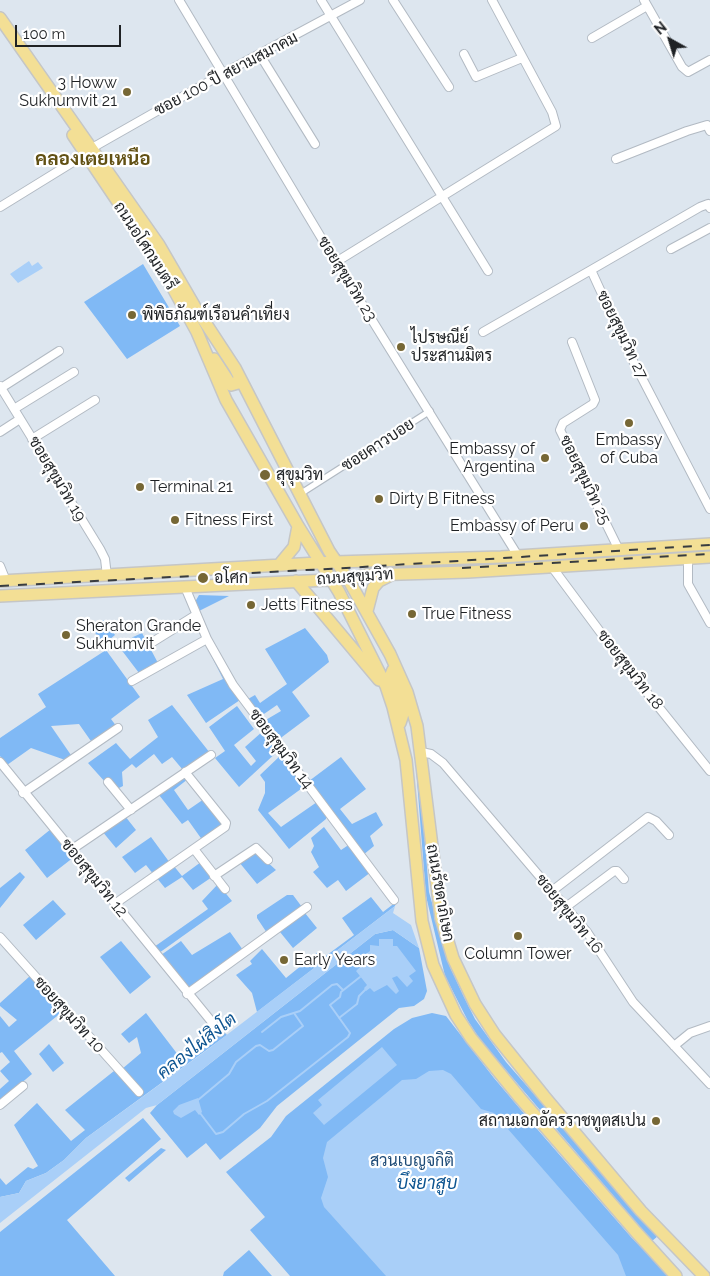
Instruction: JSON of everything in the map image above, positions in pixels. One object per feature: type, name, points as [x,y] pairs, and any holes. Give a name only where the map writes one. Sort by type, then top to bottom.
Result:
[{"type":"main road","name":"ถนนอโศกมนตรี","points":[[0,18],[89,151],[155,256],[201,339],[226,400],[330,579]]},
{"type":"main road","name":"ถนนอโศกมนตรี","points":[[0,30],[165,254],[195,307],[239,376],[335,562]]},
{"type":"main road","points":[[201,339],[231,385],[238,383],[239,376]]},
{"type":"main road","points":[[279,565],[294,546],[298,526]]},
{"type":"main road","name":"ถนนสุขุมวิท","points":[[3,581],[335,562],[518,556],[710,544]]},
{"type":"main road","name":"ถนนสุขุมวิท","points":[[0,596],[348,579],[367,575],[552,567],[710,557]]},
{"type":"main road","name":"ถนนรัชดาภิเษก","points":[[335,562],[348,579],[367,612],[409,699],[421,752],[441,918],[453,958],[471,997],[507,1051],[641,1210],[704,1276]]},
{"type":"main road","points":[[367,612],[373,588],[379,581],[393,574]]},
{"type":"main road","name":"ถนนรัชดาภิเษก","points":[[330,579],[369,650],[386,686],[399,727],[406,760],[422,922],[433,965],[456,1015],[471,1038],[520,1098],[630,1226],[676,1276]]},
{"type":"main road","points":[[296,581],[386,686]]},
{"type":"main road","points":[[399,675],[393,670],[390,674],[403,714],[399,727]]},
{"type":"street","name":"ซอยสุขุมวิท 23","points":[[180,0],[336,262],[518,556]]},
{"type":"street","points":[[321,0],[488,271]]},
{"type":"street","name":"ซอย 100 ปี สยามสมาคม","points":[[0,207],[89,151],[224,73],[332,17],[360,0]]},
{"type":"street","points":[[393,0],[449,87]]},
{"type":"street","points":[[336,262],[556,126],[552,112],[492,0]]},
{"type":"street","points":[[592,38],[646,3],[682,67],[688,72],[710,60]]},
{"type":"street","points":[[464,54],[476,77],[522,58]]},
{"type":"street","points":[[260,55],[315,144]]},
{"type":"street","points":[[616,159],[700,127],[707,125],[710,131]]},
{"type":"street","points":[[591,270],[700,207],[708,204],[710,208]]},
{"type":"street","points":[[671,249],[710,228]]},
{"type":"street","name":"ซอยสุขุมวิท 27","points":[[484,332],[591,270],[630,355],[710,509]]},
{"type":"street","name":"ซอยสุขุมวิท 25","points":[[572,342],[595,400],[563,423],[560,430],[618,550]]},
{"type":"street","points":[[0,387],[59,351]]},
{"type":"street","points":[[14,409],[74,372]]},
{"type":"street","name":"ซอยสุขุมวิท 19","points":[[0,387],[100,549],[105,559],[107,576]]},
{"type":"street","points":[[32,439],[95,400]]},
{"type":"street","name":"ซอยคาวบอย","points":[[300,494],[430,411]]},
{"type":"street","points":[[0,432],[20,419]]},
{"type":"street","points":[[688,558],[688,584],[710,623]]},
{"type":"street","points":[[0,566],[3,581]]},
{"type":"street","name":"ซอยสุขุมวิท 18","points":[[552,567],[624,664],[710,772]]},
{"type":"street","name":"ซอยสุขุมวิท 14","points":[[185,587],[207,638],[244,699],[394,900]]},
{"type":"street","points":[[151,643],[196,615]]},
{"type":"street","points":[[132,681],[207,638]]},
{"type":"street","points":[[23,793],[118,728]]},
{"type":"street","name":"ซอยสุขุมวิท 16","points":[[421,752],[431,754],[443,763],[592,939],[633,1002],[710,1084]]},
{"type":"street","points":[[71,850],[210,755]]},
{"type":"street","name":"ซอยสุขุมวิท 12","points":[[0,762],[23,793],[116,903],[187,994],[220,1032]]},
{"type":"street","points":[[116,903],[226,825],[185,772]]},
{"type":"street","points":[[108,782],[131,810]]},
{"type":"street","points":[[552,891],[648,817],[656,821],[669,835]]},
{"type":"street","points":[[214,876],[256,848],[268,860]]},
{"type":"street","points":[[194,849],[225,889]]},
{"type":"street","points":[[566,907],[614,871],[617,871],[624,879]]},
{"type":"street","points":[[187,994],[307,907]]},
{"type":"street","name":"ซอยสุขุมวิท 10","points":[[0,937],[139,1092]]},
{"type":"street","points":[[674,1046],[690,1033],[710,1026]]},
{"type":"street","points":[[0,1105],[23,1086]]},
{"type":"green space","points":[[143,264],[180,326],[127,359],[84,302]]},
{"type":"green space","points":[[199,595],[229,596],[199,611],[195,602]]},
{"type":"green space","points":[[106,620],[115,635],[103,645],[89,623]]},
{"type":"green space","points":[[305,628],[327,655],[329,662],[292,692],[310,716],[278,740],[264,721],[281,711],[277,705],[261,716],[248,699],[255,695],[260,703],[287,684],[265,649]]},
{"type":"green space","points":[[142,633],[158,663],[139,673],[120,648],[133,637]]},
{"type":"green space","points":[[207,641],[225,679],[240,700],[206,723],[187,695],[223,679],[205,643]]},
{"type":"green space","points":[[106,650],[140,697],[111,719],[117,727],[93,744],[79,724],[51,726],[73,758],[68,761],[31,748],[7,765],[0,756],[0,738],[46,707],[38,694]]},
{"type":"green space","points":[[172,705],[210,753],[183,770],[172,757],[162,764],[154,754],[136,768],[132,764],[122,772],[123,786],[117,789],[106,783],[88,763],[116,743],[130,759],[158,737],[148,720]]},
{"type":"green space","points":[[237,706],[254,729],[234,745],[251,766],[256,761],[245,747],[263,731],[278,751],[239,787],[215,758],[225,751],[209,727]]},
{"type":"green space","points":[[281,755],[305,786],[268,813],[281,827],[317,802],[327,814],[326,819],[289,849],[258,810],[265,793],[265,782],[260,775]]},
{"type":"green space","points":[[415,755],[418,757],[429,892],[450,967],[464,997],[475,1019],[506,1062],[658,1236],[652,1241],[481,1041],[468,1021],[445,976],[426,896]]},
{"type":"green space","points":[[341,757],[366,789],[340,809],[352,824],[376,812],[383,825],[370,836],[374,846],[363,855],[309,781]]},
{"type":"green space","points":[[185,776],[188,779],[174,790],[188,810],[204,799],[224,823],[223,827],[203,841],[188,820],[182,824],[159,795]]},
{"type":"green space","points":[[125,816],[136,830],[116,848],[102,831]]},
{"type":"green space","points":[[324,827],[341,850],[350,844],[371,872],[346,891],[338,880],[327,888],[313,872],[319,867],[311,852],[314,846],[311,838]]},
{"type":"green space","points":[[51,829],[74,857],[47,878],[25,850]]},
{"type":"green space","points":[[151,837],[170,863],[154,875],[146,865],[135,873],[122,857]]},
{"type":"green space","points":[[254,850],[276,870],[257,884],[239,862]]},
{"type":"green space","points":[[201,862],[212,877],[193,890],[182,877],[165,888],[156,877],[173,865],[182,876]]},
{"type":"green space","points":[[20,872],[25,877],[0,908],[0,888]]},
{"type":"green space","points":[[218,884],[232,901],[159,953],[154,947],[208,909],[202,901]]},
{"type":"green space","points":[[287,895],[293,895],[302,907],[267,933],[257,915]]},
{"type":"green space","points":[[371,897],[383,912],[396,902],[395,906],[257,1012],[252,993],[236,975],[252,964],[250,961],[262,949],[286,978],[318,952],[323,958],[354,935],[342,918]]},
{"type":"green space","points":[[53,900],[66,914],[36,940],[23,925]]},
{"type":"green space","points":[[305,913],[317,928],[293,948],[280,932]]},
{"type":"green space","points":[[393,930],[419,948],[427,991],[424,999],[414,1006],[399,1008],[277,1106],[260,1128],[220,1160],[206,1143],[187,1158],[150,1113],[157,1105],[375,934]]},
{"type":"green space","points":[[230,932],[243,950],[188,990],[161,955],[181,941],[192,955]]},
{"type":"green space","points":[[121,941],[151,977],[130,994],[100,957]]},
{"type":"green space","points":[[30,976],[62,1012],[14,1051],[32,1074],[0,1101],[0,1089],[9,1081],[0,1071],[10,1062],[2,1052],[0,1053],[0,1016],[9,1027],[17,1020],[0,1006],[0,1003]]},
{"type":"green space","points":[[146,1013],[182,1060],[223,1031],[227,1035],[86,1138],[64,1160],[46,1173],[26,1181],[19,1193],[0,1197],[0,1178],[6,1185],[28,1167],[33,1169],[38,1166],[14,1125],[37,1103],[71,1141],[85,1130],[65,1110],[114,1071],[135,1093],[141,1091],[122,1069],[141,1053],[137,1037],[129,1043],[121,1034]]},
{"type":"green space","name":"สวนเบญจกิติ","points":[[432,1013],[446,1016],[494,1078],[538,1130],[631,1237],[669,1276],[290,1276],[250,1230],[265,1217],[226,1172],[271,1137],[286,1116],[394,1029],[412,1018]]},
{"type":"green space","points":[[49,1044],[64,1063],[53,1072],[39,1054]]},
{"type":"green space","points":[[143,1118],[161,1139],[67,1220],[115,1276],[0,1276],[0,1232]]},
{"type":"green space","points":[[161,1148],[166,1150],[129,1182],[125,1178]]},
{"type":"green space","points":[[249,1250],[272,1276],[223,1276],[224,1272]]},
{"type":"water","points":[[29,261],[32,266],[38,262],[43,268],[18,283],[10,274]]},
{"type":"water","points":[[395,906],[393,913],[411,925],[419,948],[393,930],[375,934],[157,1105],[146,1108],[0,1223],[0,1197],[19,1193],[26,1181],[46,1173],[64,1160],[86,1138],[207,1050]]},
{"type":"water","points":[[379,939],[393,939],[393,946],[397,946],[416,971],[409,976],[413,981],[407,987],[397,976],[392,978],[399,991],[396,994],[387,985],[374,992],[370,988],[366,991],[364,988],[367,985],[356,971],[362,965],[358,960],[370,951],[370,945],[379,946]]},
{"type":"water","points":[[382,1047],[397,1065],[324,1125],[313,1113],[322,1105],[318,1100]]},
{"type":"water","name":"บึงยาสูบ","points":[[443,1070],[451,1074],[481,1109],[494,1113],[618,1255],[626,1276],[386,1276],[324,1207],[321,1198],[328,1177],[323,1158],[327,1142],[402,1080],[416,1079],[429,1071]]},
{"type":"water","points":[[198,1098],[202,1112],[199,1115],[195,1110],[181,1118],[174,1114],[173,1111],[179,1105]]},
{"type":"waterway","points":[[200,1113],[216,1134],[223,1132],[244,1114],[267,1101],[348,1037],[350,1033],[330,1005],[340,997],[341,992],[360,977]]},
{"type":"waterway","points":[[262,1032],[281,1017],[300,1011],[332,985],[337,984],[343,990]]},
{"type":"waterway","points":[[339,1018],[357,1004],[359,996],[367,988]]},
{"type":"waterway","points":[[198,1100],[229,1074],[236,1062],[256,1046],[260,1045],[269,1051],[273,1050],[303,1026],[294,1013]]},
{"type":"railway","points":[[0,586],[346,568],[710,545]]},
{"type":"railway","points":[[462,568],[710,554]]},
{"type":"place","name":"3 Howw Sukhumvit 21","points":[[127,92]]},
{"type":"place","name":"พิพิธภัณฑ์เรือนคำเที่ยง","points":[[132,315]]},
{"type":"place","name":"ไปรษณีย์ ประสานมิตร","points":[[401,347]]},
{"type":"place","name":"Embassy of Cuba","points":[[629,423]]},
{"type":"place","name":"Embassy of Argentina","points":[[545,458]]},
{"type":"place","name":"สุขุมวิท","points":[[265,475]]},
{"type":"place","name":"Terminal 21","points":[[140,487]]},
{"type":"place","name":"Dirty B Fitness","points":[[379,499]]},
{"type":"place","name":"Fitness First","points":[[175,520]]},
{"type":"place","name":"Embassy of Peru","points":[[584,526]]},
{"type":"place","name":"อโศก","points":[[203,578]]},
{"type":"place","name":"Jetts Fitness","points":[[251,605]]},
{"type":"place","name":"True Fitness","points":[[412,614]]},
{"type":"place","name":"Sheraton Grande Sukhumvit","points":[[66,635]]},
{"type":"place","name":"Column Tower","points":[[518,936]]},
{"type":"place","name":"Early Years","points":[[284,960]]},
{"type":"place","name":"สถานเอกอัครราชทูตสเปน","points":[[656,1121]]},
{"type":"district","name":"คลองเตยเหนือ","points":[[93,159]]},
{"type":"water label","name":"คลองไผ่สิงโต","points":[[197,1046]]}]
